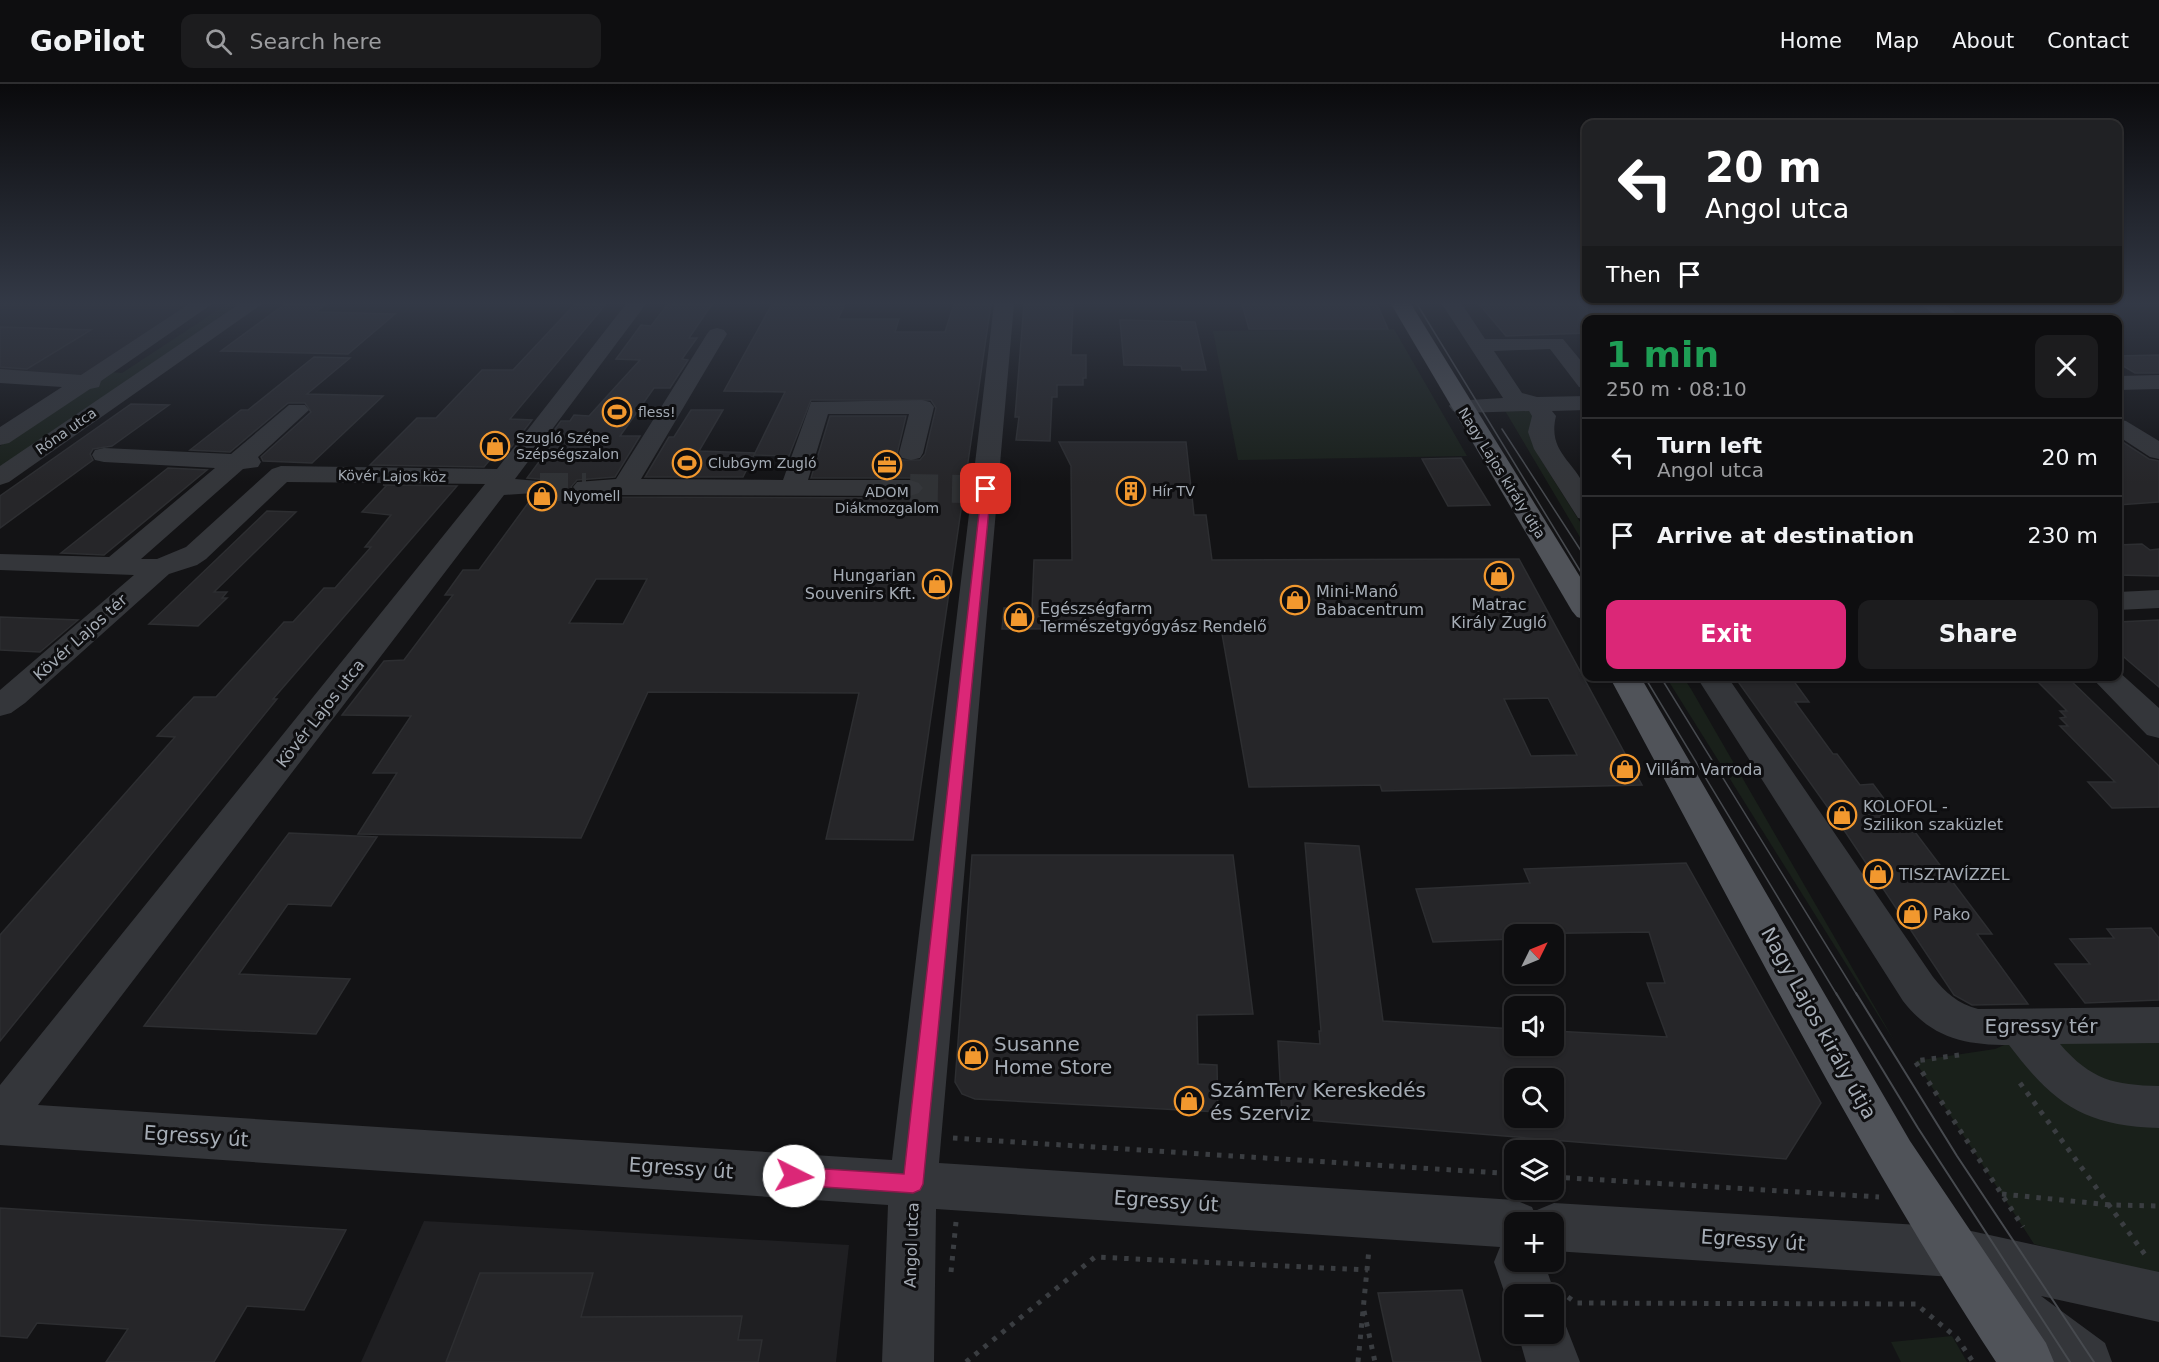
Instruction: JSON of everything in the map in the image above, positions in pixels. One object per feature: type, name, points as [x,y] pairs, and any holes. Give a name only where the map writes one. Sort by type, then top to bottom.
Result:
[{"type":"main road","name":"Nagy Lajos király útja","points":[[1436,364],[1582,603]]},
{"type":"main road","name":"Nagy Lajos király útja","points":[[1627,681],[1894,1157],[1953,1252],[2027,1362]]},
{"type":"street","name":"Róna utca","points":[[0,438],[112,364]]},
{"type":"street","name":"Róna utca","points":[[0,477],[165,364]]},
{"type":"street","name":"Kövér Lajos utca","points":[[0,1122],[590,364]]},
{"type":"street","points":[[624,487],[699,364]]},
{"type":"street","name":"Angol utca","points":[[908,1362],[913,1184],[975,489],[995,364]]},
{"type":"street","points":[[1492,364],[1514,398],[1535,404],[1544,416],[1540,432],[1546,449],[1582,504]]},
{"type":"street","points":[[1572,364],[1582,376]]},
{"type":"street","points":[[0,376],[135,384]]},
{"type":"street","points":[[2122,383],[2159,382]]},
{"type":"street","points":[[1461,406],[1582,403]]},
{"type":"street","points":[[586,487],[793,488],[907,488],[910,457],[922,407],[819,407],[793,488]]},
{"type":"street","name":"Kövér Lajos tér","points":[[116,566],[297,410]]},
{"type":"street","points":[[2122,429],[2159,453]]},
{"type":"street","points":[[104,455],[239,461],[266,466],[281,474]]},
{"type":"street","name":"Kövér Lajos köz","points":[[281,474],[500,482],[540,487]]},
{"type":"street","name":"Kövér Lajos tér","points":[[0,562],[159,568],[196,554],[281,474]]},
{"type":"street","name":"Kövér Lajos tér","points":[[0,705],[14,696],[159,568]]},
{"type":"street","points":[[2122,601],[2159,599]]},
{"type":"street","name":"Egressy tér","points":[[1714,681],[1929,1003],[1943,1015],[1960,1023],[1978,1027],[2159,1025]]},
{"type":"street","points":[[2110,681],[2159,727]]},
{"type":"street","points":[[2020,1027],[2052,1066],[2080,1092],[2119,1107],[2159,1107]]},
{"type":"street","name":"Egressy út","points":[[0,1122],[913,1184],[1504,1251]]},
{"type":"street","name":"Egressy út","points":[[1564,1228],[1953,1252],[2156,1282]]},
{"type":"street","points":[[1953,1252],[2009,1305],[2086,1362]]},
{"type":"street","points":[[1547,1344],[1553,1362]]},
{"type":"path","points":[[1964,1054],[1915,1061],[2027,1234]]},
{"type":"path","points":[[2015,1077],[2110,1205],[2156,1282]]},
{"type":"path","points":[[946,1138],[1504,1173]]},
{"type":"path","points":[[1564,1178],[1887,1198]]},
{"type":"path","points":[[2001,1194],[2110,1205],[2159,1206]]},
{"type":"path","points":[[966,1362],[1095,1257],[1368,1270],[1358,1362]]},
{"type":"path","points":[[1540,1272],[1576,1302],[1916,1304],[1958,1338],[1973,1362]]},
{"type":"path","points":[[1364,1308],[1375,1362]]},
{"type":"shaded area","points":[[0,364],[108,364],[84,379],[0,374]]},
{"type":"shaded area","points":[[136,364],[156,364],[0,470],[0,446],[112,372],[122,373]]},
{"type":"shaded area","points":[[1219,364],[1414,364],[1467,456],[1238,460]]},
{"type":"shaded area","points":[[1504,409],[1530,409],[1536,412],[1538,455],[1582,525],[1582,541]]},
{"type":"shaded area","points":[[1669,681],[1686,681],[1691,689],[1895,1042]]},
{"type":"shaded area","points":[[2159,1025],[2159,1278],[2034,1244],[1915,1061],[1995,1049],[2046,1027]]},
{"type":"shaded area","points":[[424,1221],[849,1245],[836,1362],[361,1362]]},
{"type":"shaded area","points":[[1952,1336],[1967,1362],[1901,1362],[1891,1342]]},
{"type":"building","points":[[0,364],[36,364],[27,369],[0,367]]},
{"type":"building","points":[[306,364],[343,364],[307,394],[383,396],[312,463],[263,461],[261,457],[311,412],[305,403],[288,403],[230,452],[190,450],[241,410],[248,410]]},
{"type":"building","points":[[519,364],[556,364],[510,419],[532,420],[509,450],[498,450],[484,467],[370,465],[417,418],[436,418],[482,370],[513,370]]},
{"type":"building","points":[[637,364],[686,364],[670,388],[654,388],[620,436],[640,436],[615,477],[577,480],[571,487],[576,494],[586,497],[910,498],[920,495],[925,487],[920,481],[910,478],[811,478],[830,416],[906,416],[897,454],[902,460],[920,460],[925,454],[936,408],[931,400],[811,400],[789,456],[754,455],[785,392],[724,391],[739,364],[982,364],[913,840],[826,839],[859,693],[648,692],[581,838],[358,834],[397,773],[373,773],[411,716],[342,715],[384,661],[404,660],[453,595],[445,595],[463,570],[479,570],[534,495],[549,494],[555,488],[549,480],[527,478],[547,451],[539,451],[561,421],[570,421],[574,415],[589,416]],"holes":[[[596,579],[647,579],[623,624],[569,623]]]},
{"type":"building","points":[[1019,364],[1086,364],[1086,378],[1083,378],[1083,385],[1057,385],[1057,397],[1052,397],[1050,441],[1016,440],[1019,417],[1015,417]]},
{"type":"building","points":[[1205,364],[1206,370],[1182,370],[1181,366],[1124,365]]},
{"type":"building","points":[[2122,364],[2159,364],[2159,373],[2135,373]]},
{"type":"building","points":[[131,404],[169,405],[112,446],[93,449],[90,454],[93,460],[0,528],[0,496]]},
{"type":"building","points":[[691,410],[723,410],[699,451],[755,453],[743,477],[645,477],[669,437],[674,437]]},
{"type":"building","points":[[1059,442],[1186,442],[1194,515],[1206,515],[1212,560],[1519,559],[1582,675],[1582,681],[1585,681],[1642,785],[1382,791],[1380,785],[1249,787],[1221,628],[1002,629],[1004,608],[1032,608],[1034,560],[1072,560],[1071,466]],"holes":[[[1548,698],[1577,755],[1531,756],[1504,699]]]},
{"type":"building","points":[[2122,442],[2149,459],[2159,461],[2159,502],[2122,505]]},
{"type":"building","points":[[1461,458],[1490,505],[1448,506],[1422,459]]},
{"type":"building","points":[[168,468],[207,470],[104,555],[61,553]]},
{"type":"building","points":[[383,485],[457,486],[273,699],[277,699],[0,1041],[0,935],[175,737],[157,736],[194,697],[216,697],[284,622],[293,622],[324,588],[335,588],[371,547],[365,547],[391,515],[362,512],[386,486]]},
{"type":"building","points":[[267,511],[296,512],[214,592],[227,592],[222,598],[227,598],[198,626],[149,624]]},
{"type":"building","points":[[2142,544],[2150,550],[2159,549],[2159,576],[2122,575],[2122,545]]},
{"type":"building","points":[[0,617],[78,620],[40,652],[0,650]]},
{"type":"building","points":[[2159,620],[2159,687],[2122,655],[2122,622]]},
{"type":"building","points":[[1738,681],[1794,681],[1809,702],[1795,702],[1833,754],[1837,754],[1860,785],[1873,784],[1909,832],[1915,832],[1992,934],[1977,934],[2028,1004],[1972,1005],[1954,995],[1846,833]]},
{"type":"building","points":[[2037,681],[2071,681],[2159,766],[2159,807],[2112,808],[2088,782],[2115,782],[2060,726],[2068,726],[2060,718],[2066,717],[2060,711],[2067,711]]},
{"type":"building","points":[[289,833],[377,837],[331,906],[288,904],[239,974],[350,979],[316,1034],[144,1026]]},
{"type":"building","points":[[1305,843],[1359,846],[1383,1021],[1504,1028],[1504,1056],[1564,1056],[1564,1032],[1667,1037],[1647,983],[1665,983],[1649,932],[1564,933],[1564,924],[1504,924],[1504,939],[1433,942],[1416,889],[1530,883],[1524,869],[1686,863],[1821,1103],[1786,1159],[1282,1118],[1278,1041],[1320,1044],[1319,1031],[1321,1031]]},
{"type":"building","points":[[972,855],[1233,855],[1253,1014],[1197,1015],[1198,1064],[1217,1065],[1218,1112],[975,1099],[962,1094],[955,1082]]},
{"type":"building","points":[[2151,928],[2159,938],[2159,1000],[2085,1003],[2055,964],[2090,964],[2070,939],[2114,938],[2107,929]]},
{"type":"building","points":[[0,1208],[346,1230],[304,1310],[247,1306],[214,1362],[106,1362],[128,1329],[37,1323],[27,1338],[0,1336]]},
{"type":"building","points":[[480,1273],[593,1273],[581,1317],[742,1316],[738,1340],[762,1340],[758,1362],[446,1362]]},
{"type":"building","points":[[1462,1290],[1481,1362],[1393,1362],[1378,1293]]},
{"type":"tunnel","points":[[540,487],[586,487]]},
{"type":"tunnel","points":[[910,488],[964,489]]},
{"type":"tram line","points":[[1453,364],[1582,574]]},
{"type":"tram line","points":[[1502,429],[1582,552]]},
{"type":"tram line","points":[[1647,681],[1837,995]]},
{"type":"tram line","points":[[1663,681],[1857,995]]},
{"type":"tram line","points":[[1836,993],[1918,1128],[2070,1362]]},
{"type":"tram line","points":[[1856,993],[1957,1156],[2094,1362]]},
{"type":"place","name":"fless!","points":[[617,412]]},
{"type":"place","name":"Szugló Szépe Szépségszalon","points":[[495,446]]},
{"type":"place","name":"ClubGym Zugló","points":[[687,463]]},
{"type":"place","name":"ADOM Diákmozgalom","points":[[887,465]]},
{"type":"place","name":"Hír TV","points":[[1131,491]]},
{"type":"place","name":"Nyomell","points":[[542,496]]},
{"type":"place","name":"Matrac Király Zugló","points":[[1499,576]]},
{"type":"place","name":"Hungarian Souvenirs Kft.","points":[[937,584]]},
{"type":"place","name":"Mini-Manó Babacentrum","points":[[1295,600]]},
{"type":"place","name":"Egészségfarm Természetgyógyász Rendelő","points":[[1019,617]]},
{"type":"place","name":"Villám Varroda","points":[[1625,769]]},
{"type":"place","name":"KOLOFOL - Szilikon szaküzlet","points":[[1842,815]]},
{"type":"place","name":"TISZTAVÍZZEL","points":[[1878,874]]},
{"type":"place","name":"Pako","points":[[1912,914]]},
{"type":"place","name":"Susanne Home Store","points":[[973,1055]]},
{"type":"place","name":"SzámTerv Kereskedés és Szerviz","points":[[1189,1101]]},
{"type":"route","points":[[794,1176],[913,1184],[986,489]]}]
